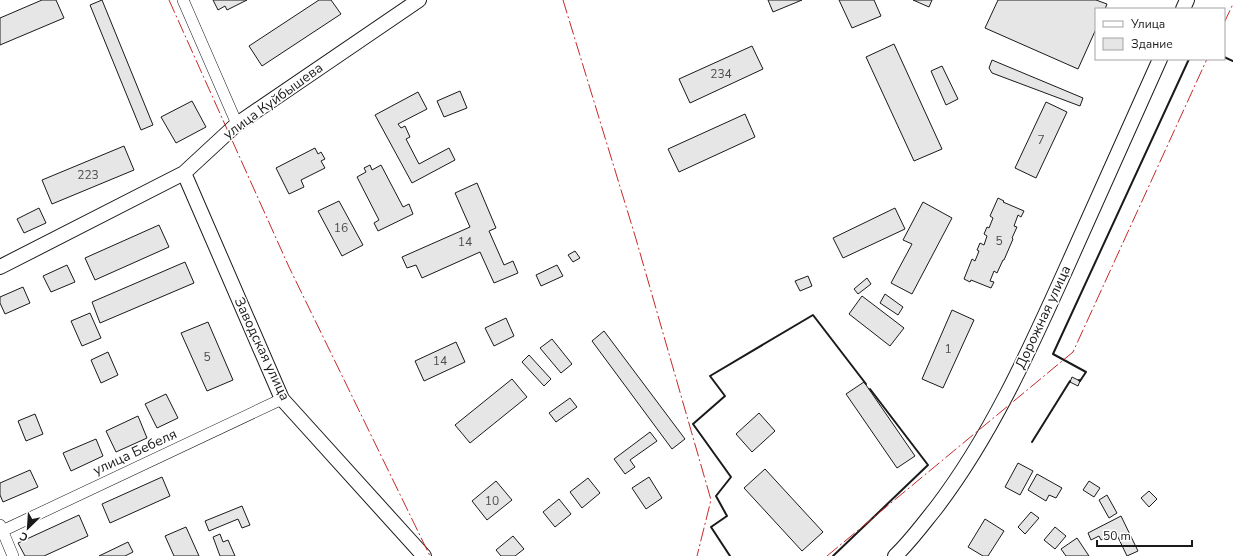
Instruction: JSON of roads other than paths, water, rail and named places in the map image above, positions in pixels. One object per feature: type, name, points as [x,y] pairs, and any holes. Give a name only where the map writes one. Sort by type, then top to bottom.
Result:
[{"type":"street","points":[[183,0],[237,124]]},
{"type":"street","name":"улица Куйбышева","points":[[0,267],[184,173],[237,124],[419,0]]},
{"type":"street","name":"Дорожная улица","points":[[895,556],[919,530],[947,493],[980,442],[1003,400],[1039,329],[1160,60]]},
{"type":"street","name":"Заводская улица","points":[[184,173],[282,399],[424,556]]},
{"type":"street","name":"улица Бебеля","points":[[1,529],[282,399]]},
{"type":"street","points":[[1,529],[13,556]]}]
